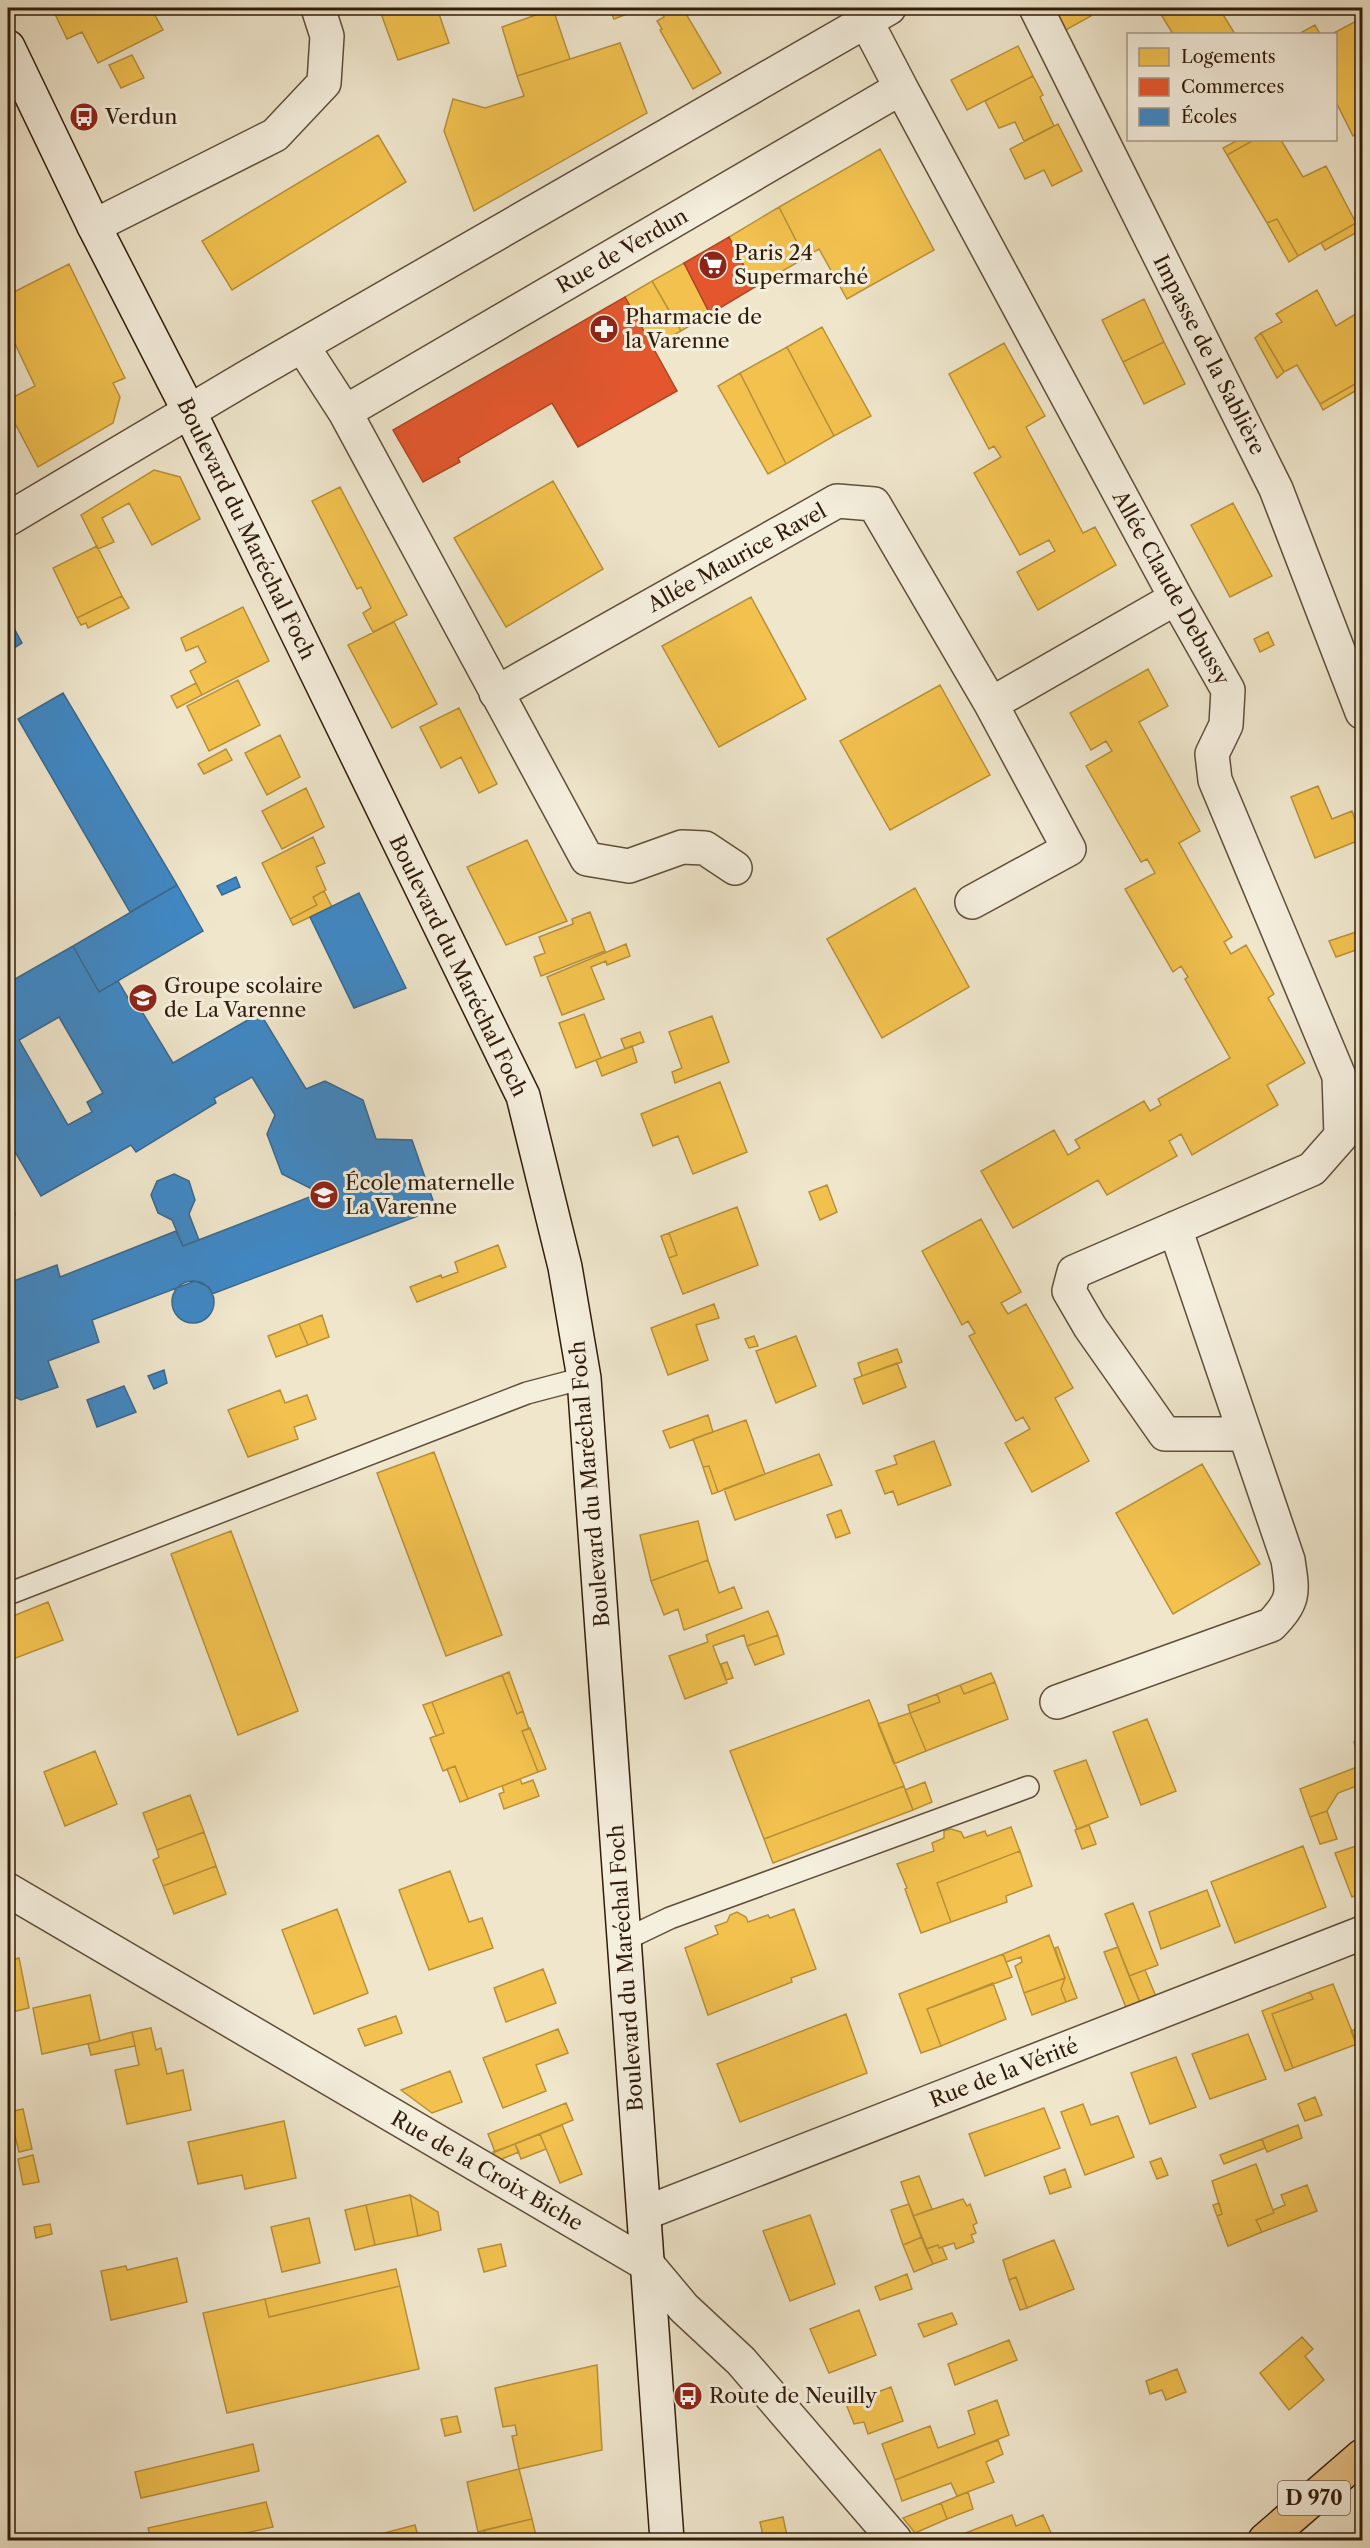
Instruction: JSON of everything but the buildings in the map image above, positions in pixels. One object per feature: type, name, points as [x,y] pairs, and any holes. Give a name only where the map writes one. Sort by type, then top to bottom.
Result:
[{"type":"main road","name":"D 970","points":[[1265,2541],[1362,2456]]},
{"type":"street","points":[[94,226],[275,135],[324,83],[327,36],[318,8]]},
{"type":"street","name":"Impasse de la Sablière","points":[[1036,8],[1276,489],[1362,712]]},
{"type":"street","points":[[8,519],[189,411],[877,14],[901,88]]},
{"type":"street","name":"Boulevard du Maréchal Foch","points":[[8,47],[94,226],[189,411],[523,1096],[565,1267],[584,1378],[667,2541]]},
{"type":"street","name":"Rue de Verdun","points":[[345,412],[901,88]]},
{"type":"street","name":"Allée Claude Debussy","points":[[901,88],[1228,690],[1226,725],[1212,754],[1215,780],[1339,1076],[1341,1136],[1312,1169],[1074,1272],[1069,1291],[1090,1327],[1165,1434],[1245,1434]]},
{"type":"street","points":[[303,347],[345,412],[587,859],[629,866],[682,847],[705,848],[735,868]]},
{"type":"street","name":"Allée Maurice Ravel","points":[[496,693],[837,501],[874,504],[991,704],[1070,849],[972,902]]},
{"type":"street","points":[[991,704],[1176,598]]},
{"type":"street","points":[[1057,1702],[1271,1625],[1284,1612],[1293,1591],[1288,1560],[1175,1228]]},
{"type":"street","name":"Rue de la Croix Biche","points":[[8,1890],[648,2265],[684,2308],[741,2361],[895,2541]]},
{"type":"street","name":"Rue de la Vérité","points":[[645,2213],[1362,1933]]},
{"type":"lane","points":[[8,1594],[527,1393],[584,1378]]},
{"type":"lane","points":[[624,1940],[670,1918],[1028,1787]]},
{"type":"place","name":"Verdun","points":[[84,117]]},
{"type":"place","name":"Paris 24 Supermarché","points":[[713,265]]},
{"type":"place","name":"Pharmacie de la Varenne","points":[[604,329]]},
{"type":"place","name":"Groupe scolaire de La Varenne","points":[[143,998]]},
{"type":"place","name":"École maternelle La Varenne","points":[[324,1195]]},
{"type":"place","name":"Route de Neuilly","points":[[688,2396]]}]
